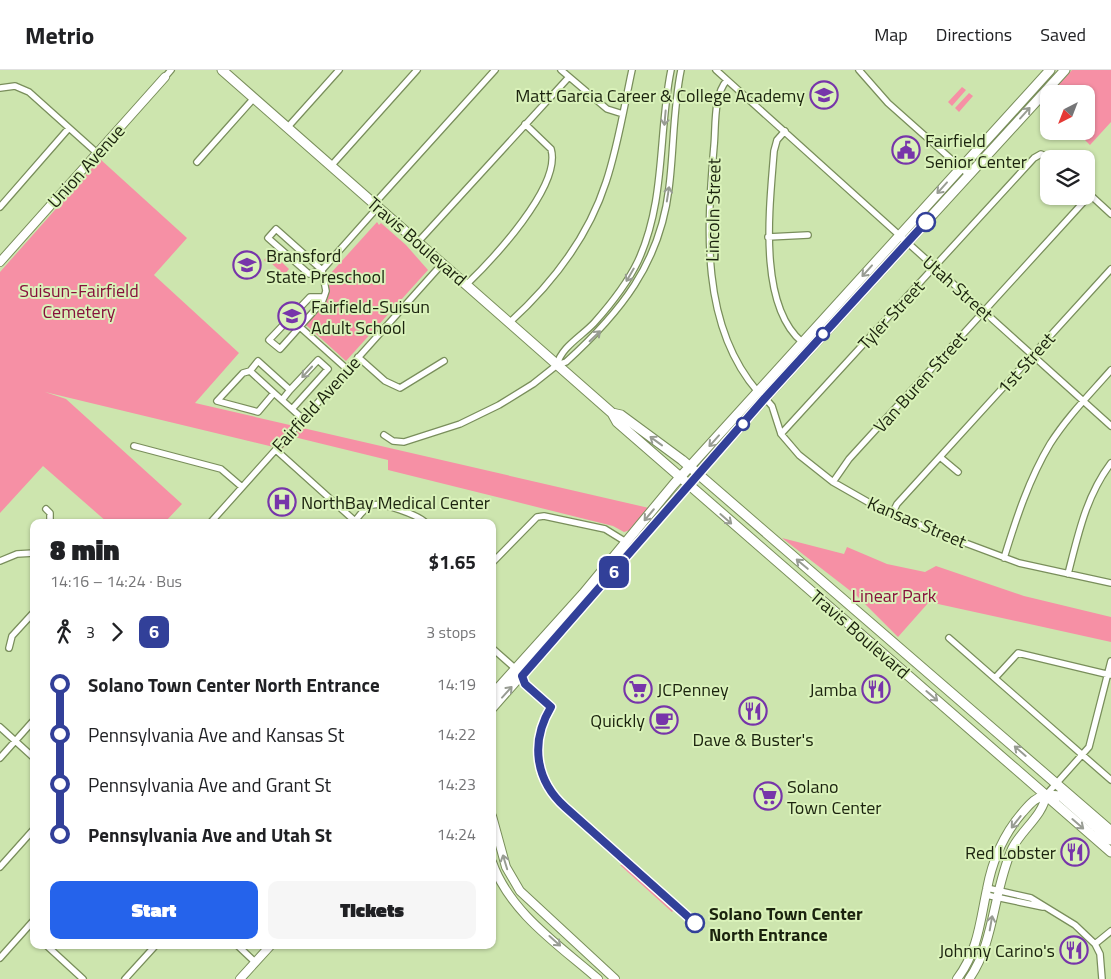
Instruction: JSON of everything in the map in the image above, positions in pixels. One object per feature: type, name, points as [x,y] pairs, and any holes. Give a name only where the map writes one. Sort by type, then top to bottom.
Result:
[{"type":"main road","name":"Travis Boulevard","points":[[222,70],[612,413],[617,422],[689,486],[1111,852]]},
{"type":"main road","points":[[496,692],[519,672],[698,476],[802,342],[1050,70]]},
{"type":"main road","points":[[496,703],[519,672],[680,478],[762,395],[907,242],[1065,70]]},
{"type":"main road","name":"Travis Boulevard","points":[[612,413],[621,415],[690,468],[1111,831]]},
{"type":"main road","points":[[1046,795],[1060,796],[1111,840]]},
{"type":"street","name":"Union Avenue","points":[[0,262],[172,70]]},
{"type":"street","points":[[287,128],[339,70]]},
{"type":"street","points":[[331,166],[417,70]]},
{"type":"street","points":[[324,297],[306,299],[269,340],[280,349],[322,302],[324,297],[326,291],[322,270],[276,229],[268,238],[309,274],[322,270],[495,70]]},
{"type":"street","points":[[561,70],[607,109],[623,114]]},
{"type":"street","points":[[509,323],[552,280],[578,244],[606,184],[632,70]]},
{"type":"street","points":[[557,365],[559,356],[592,325],[619,293],[645,243],[660,186],[671,70]]},
{"type":"street","points":[[384,435],[393,441],[404,442],[460,424],[499,405],[533,384],[557,365],[566,362],[612,317],[639,279],[651,255],[665,214],[681,70]]},
{"type":"street","name":"Utah Street","points":[[716,70],[1111,426]]},
{"type":"street","points":[[859,70],[888,103],[969,175]]},
{"type":"street","points":[[418,242],[568,77]]},
{"type":"street","name":"Lincoln Street","points":[[728,80],[719,93],[709,209],[709,253],[720,317],[733,355],[743,372],[762,395]]},
{"type":"street","points":[[0,88],[15,86],[29,92],[96,153]]},
{"type":"street","points":[[197,162],[254,98]]},
{"type":"street","points":[[466,284],[489,263],[517,230],[540,192],[552,164],[551,149],[525,124]]},
{"type":"street","points":[[0,206],[69,128]]},
{"type":"street","points":[[784,131],[775,145],[768,237],[778,299],[788,328],[802,342]]},
{"type":"street","name":"Tyler Street","points":[[781,434],[1034,158],[1040,155]]},
{"type":"street","points":[[1095,199],[1111,214]]},
{"type":"street","name":"Van Buren Street","points":[[834,482],[849,459],[984,312],[1078,205]]},
{"type":"street","points":[[768,237],[808,235]]},
{"type":"street","name":"Fairfield Avenue","points":[[214,519],[442,264]]},
{"type":"street","name":"1st Street","points":[[892,514],[897,504],[1111,269]]},
{"type":"street","points":[[300,327],[348,370]]},
{"type":"street","points":[[358,358],[385,381],[400,388],[444,361]]},
{"type":"street","points":[[282,400],[318,360],[328,369],[292,409]]},
{"type":"street","points":[[274,393],[258,412],[217,401],[243,372],[250,371],[258,361],[290,390]]},
{"type":"street","points":[[1004,558],[1015,523],[1038,467],[1050,444],[1111,370]]},
{"type":"street","points":[[250,371],[303,419]]},
{"type":"street","name":"Kansas Street","points":[[762,395],[772,406],[781,434],[800,455],[834,482],[892,514],[1004,558],[1111,583]]},
{"type":"street","points":[[134,446],[221,469],[242,487]]},
{"type":"street","points":[[276,450],[352,519]]},
{"type":"street","points":[[940,457],[958,472]]},
{"type":"street","points":[[1068,574],[1085,509],[1093,491],[1111,463]]},
{"type":"street","points":[[357,519],[368,506],[378,504],[418,516],[422,519]]},
{"type":"street","points":[[46,509],[50,513],[50,519]]},
{"type":"street","points":[[496,559],[537,516],[604,529],[626,542]]},
{"type":"street","points":[[0,561],[17,554],[30,553]]},
{"type":"street","points":[[9,648],[12,636],[30,616]]},
{"type":"street","points":[[949,638],[1111,780]]},
{"type":"street","points":[[496,652],[519,672]]},
{"type":"street","points":[[996,678],[1018,653],[1109,675]]},
{"type":"street","points":[[969,979],[985,948],[997,894],[1012,849],[1021,834],[1044,805],[1046,795],[1082,755],[1093,737],[1111,661]]},
{"type":"street","points":[[0,758],[30,725]]},
{"type":"street","points":[[0,726],[30,754]]},
{"type":"street","points":[[957,979],[968,962],[978,939],[986,892],[995,863],[1012,825],[1036,798],[1046,795]]},
{"type":"street","points":[[496,831],[506,867],[520,892],[615,979]]},
{"type":"street","points":[[0,867],[30,833]]},
{"type":"street","points":[[496,871],[503,887],[519,909],[598,979]]},
{"type":"street","points":[[986,892],[1045,908],[1075,925],[1095,944],[1100,954],[1102,979]]},
{"type":"street","points":[[0,958],[30,930]]},
{"type":"street","points":[[1095,944],[1111,931]]},
{"type":"street","points":[[50,949],[83,979]]},
{"type":"street","points":[[125,979],[152,949]]},
{"type":"street","points":[[241,949],[256,962]]},
{"type":"street","points":[[240,979],[267,949]]},
{"type":"green space","points":[[1072,70],[1111,70],[1111,122],[1095,140],[1095,85],[1058,85]]},
{"type":"green space","points":[[962,87],[966,90],[952,106],[948,102]]},
{"type":"green space","points":[[969,93],[973,96],[959,112],[955,108]]},
{"type":"green space","points":[[1085,140],[1095,140],[1090,145]]},
{"type":"green space","name":"Suisun-Fairfield Cemetery","points":[[100,159],[187,238],[154,275],[239,353],[195,403],[649,508],[630,530],[624,532],[613,526],[388,470],[388,460],[294,437],[282,449],[45,392],[66,399],[182,504],[168,519],[104,519],[43,466],[0,513],[0,272]]},
{"type":"green space","points":[[377,222],[379,225],[381,223],[406,245],[428,270],[346,361],[305,324],[328,298],[330,274]]},
{"type":"green space","points":[[271,252],[289,269],[284,275],[270,262],[267,263],[264,260]]},
{"type":"green space","name":"Linear Park","points":[[782,538],[844,554],[847,547],[887,564],[925,572],[936,566],[1024,596],[1111,617],[1111,642],[929,602],[898,637],[857,596]]},
{"type":"green space","points":[[620,865],[623,865],[673,911],[672,912]]},
{"type":"bus line","name":"6","points":[[695,923],[557,800],[549,789],[541,774],[537,748],[541,726],[551,707],[525,684],[522,676],[650,532],[765,398],[926,222]]},
{"type":"place","name":"Matt Garcia Career & College Academy","points":[[824,95]]},
{"type":"place","name":"Fairfield Senior Center","points":[[906,150]]},
{"type":"place","name":"Bransford State Preschool","points":[[247,265]]},
{"type":"place","name":"Fairfield-Suisun Adult School","points":[[292,316]]},
{"type":"place","name":"NorthBay Medical Center","points":[[282,502]]},
{"type":"place","name":"JCPenney","points":[[638,689]]},
{"type":"place","name":"Jamba","points":[[876,689]]},
{"type":"place","name":"Dave & Buster's","points":[[753,711]]},
{"type":"place","name":"Quickly","points":[[664,720]]},
{"type":"place","name":"Solano Town Center","points":[[768,796]]},
{"type":"place","name":"Red Lobster","points":[[1075,852]]},
{"type":"place","name":"Solano Town Center North Entrance","points":[[695,923]]},
{"type":"place","name":"Johnny Carino's","points":[[1074,950]]}]
